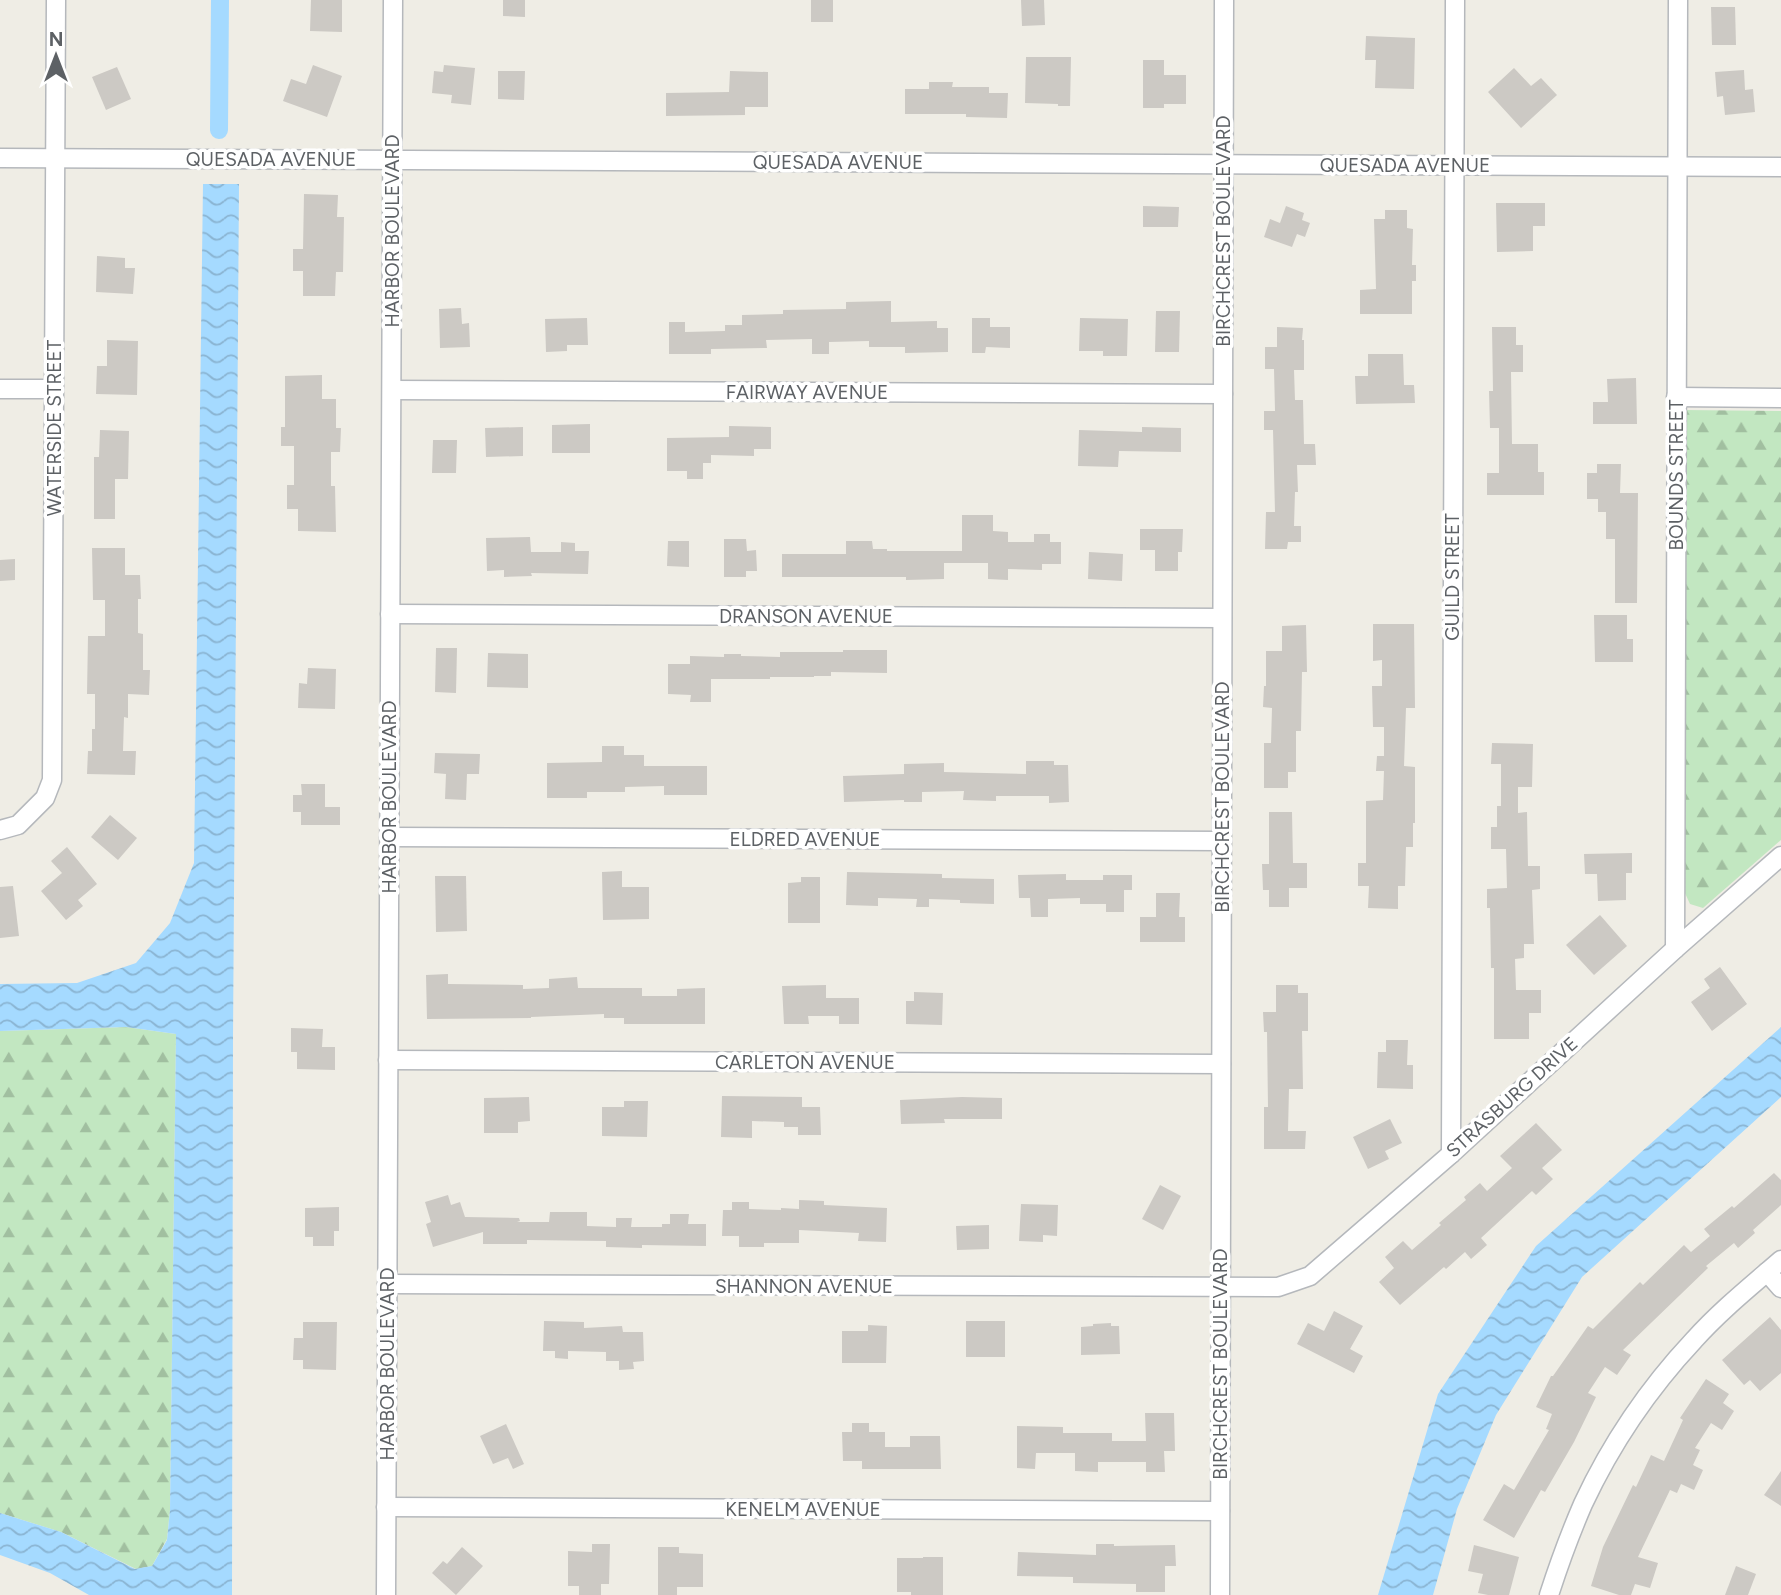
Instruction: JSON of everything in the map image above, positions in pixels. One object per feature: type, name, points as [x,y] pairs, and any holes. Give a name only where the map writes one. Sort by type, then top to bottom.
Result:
[{"type":"street","name":"WATERSIDE STREET","points":[[0,830],[18,825],[45,798],[52,780],[56,0]]},
{"type":"street","name":"HARBOR BOULEVARD","points":[[386,1595],[393,0]]},
{"type":"street","name":"BIRCHCREST BOULEVARD","points":[[1220,1595],[1224,0]]},
{"type":"street","name":"GUILD STREET","points":[[1451,1154],[1455,0]]},
{"type":"street","name":"BOUNDS STREET","points":[[1675,949],[1678,0]]},
{"type":"street","name":"QUESADA AVENUE","points":[[0,158],[1781,167]]},
{"type":"street","points":[[0,388],[54,389]]},
{"type":"street","name":"FAIRWAY AVENUE","points":[[391,390],[1223,394]]},
{"type":"street","points":[[1676,397],[1781,398]]},
{"type":"street","name":"DRANSON AVENUE","points":[[390,614],[1222,618]]},
{"type":"street","name":"ELDRED AVENUE","points":[[389,837],[1222,841]]},
{"type":"street","name":"STRASBURG DRIVE","points":[[1221,1288],[1278,1287],[1310,1276],[1451,1154],[1781,856]]},
{"type":"street","name":"CARLETON AVENUE","points":[[388,1060],[1221,1064]]},
{"type":"street","points":[[1549,1595],[1583,1504],[1632,1417],[1658,1381],[1694,1340],[1725,1308],[1781,1260]]},
{"type":"street","points":[[1767,1272],[1781,1288]]},
{"type":"street","name":"SHANNON AVENUE","points":[[387,1284],[1221,1288]]},
{"type":"street","name":"KENELM AVENUE","points":[[386,1507],[1220,1511]]},
{"type":"green space","points":[[1684,410],[1781,411],[1781,840],[1703,908],[1690,904],[1684,891]]},
{"type":"green space","points":[[126,1027],[176,1034],[170,1510],[167,1539],[152,1566],[136,1569],[61,1532],[0,1513],[0,1031]]},
{"type":"water","points":[[203,184],[239,184],[232,1595],[89,1595],[50,1573],[0,1555],[0,1513],[61,1532],[135,1569],[152,1566],[167,1540],[170,1510],[176,1034],[126,1027],[0,1031],[0,984],[77,983],[136,963],[170,923],[194,863]]},
{"type":"water","points":[[1781,1027],[1781,1097],[1582,1277],[1496,1415],[1457,1509],[1433,1595],[1378,1595],[1438,1394],[1536,1246]]},
{"type":"building","points":[[311,0],[342,0],[342,32],[310,31]]},
{"type":"building","points":[[503,0],[525,0],[525,17],[503,16]]},
{"type":"building","points":[[811,0],[833,0],[833,22],[811,22]]},
{"type":"building","points":[[1021,0],[1044,0],[1045,25],[1022,26]]},
{"type":"building","points":[[1711,7],[1735,7],[1736,45],[1712,45]]},
{"type":"building","points":[[1366,36],[1415,38],[1414,89],[1375,88],[1376,60],[1365,60]]},
{"type":"building","points":[[1026,57],[1071,57],[1070,106],[1025,103]]},
{"type":"building","points":[[1143,60],[1164,60],[1164,75],[1186,75],[1186,104],[1143,108]]},
{"type":"building","points":[[313,65],[342,76],[327,117],[283,101],[291,79],[306,84]]},
{"type":"building","points":[[444,65],[475,68],[471,105],[451,103],[452,95],[432,93],[434,71],[443,72]]},
{"type":"building","points":[[117,67],[131,99],[106,110],[92,77]]},
{"type":"building","points":[[1514,68],[1531,86],[1541,78],[1557,95],[1521,128],[1488,92]]},
{"type":"building","points":[[1744,70],[1745,90],[1753,89],[1755,112],[1725,115],[1723,96],[1717,97],[1715,72]]},
{"type":"building","points":[[498,71],[525,71],[524,100],[498,99]]},
{"type":"building","points":[[730,71],[768,72],[768,107],[745,107],[745,115],[666,116],[666,93],[729,92]]},
{"type":"building","points":[[929,82],[953,82],[952,87],[989,87],[989,93],[1008,93],[1007,118],[966,117],[966,114],[905,114],[905,89],[929,89]]},
{"type":"building","points":[[304,194],[338,195],[337,217],[344,217],[343,272],[336,272],[335,296],[303,296],[303,271],[293,271],[293,249],[303,249]]},
{"type":"building","points":[[1496,203],[1545,203],[1545,226],[1533,226],[1533,251],[1497,252]]},
{"type":"building","points":[[1143,206],[1179,207],[1178,227],[1143,227]]},
{"type":"building","points":[[1286,206],[1304,213],[1302,220],[1310,223],[1305,237],[1297,234],[1292,247],[1264,237],[1270,219],[1280,223]]},
{"type":"building","points":[[1385,210],[1407,210],[1407,228],[1413,229],[1412,265],[1416,265],[1416,281],[1412,281],[1412,314],[1360,314],[1360,290],[1376,289],[1374,219],[1385,219]]},
{"type":"building","points":[[97,256],[125,258],[125,268],[135,268],[133,294],[96,292]]},
{"type":"building","points":[[891,301],[891,322],[937,321],[937,328],[948,328],[948,352],[905,353],[905,347],[869,347],[869,341],[829,342],[829,354],[812,354],[812,339],[766,340],[767,348],[711,349],[711,354],[669,354],[669,322],[685,322],[685,332],[725,331],[725,325],[742,325],[742,315],[783,314],[783,310],[846,309],[846,302]]},
{"type":"building","points":[[461,308],[462,324],[469,323],[470,347],[440,348],[439,309]]},
{"type":"building","points":[[1156,311],[1180,311],[1179,352],[1155,352]]},
{"type":"building","points":[[587,318],[588,345],[567,345],[567,351],[546,352],[545,319]]},
{"type":"building","points":[[972,318],[990,318],[990,327],[1010,327],[1010,348],[986,347],[985,353],[972,353]]},
{"type":"building","points":[[1080,318],[1128,319],[1127,356],[1103,356],[1103,351],[1079,351]]},
{"type":"building","points":[[1277,327],[1303,328],[1304,370],[1294,370],[1295,400],[1303,400],[1304,444],[1315,444],[1316,465],[1297,465],[1298,492],[1295,492],[1294,526],[1301,526],[1301,542],[1288,542],[1287,549],[1265,549],[1266,512],[1275,512],[1273,430],[1264,430],[1264,411],[1275,411],[1274,369],[1265,369],[1265,347],[1277,347]]},
{"type":"building","points":[[1492,327],[1516,327],[1516,345],[1523,345],[1523,372],[1511,372],[1512,444],[1538,444],[1538,472],[1544,472],[1544,495],[1487,495],[1487,473],[1499,473],[1499,428],[1490,428],[1489,391],[1493,391]]},
{"type":"building","points":[[107,340],[138,341],[137,395],[96,394],[97,366],[107,366]]},
{"type":"building","points":[[1368,354],[1403,354],[1404,385],[1414,385],[1415,403],[1356,404],[1355,376],[1368,376]]},
{"type":"building","points":[[322,375],[322,399],[336,399],[336,428],[341,428],[340,452],[331,452],[331,486],[335,486],[336,532],[298,531],[298,509],[287,509],[287,485],[294,485],[294,446],[281,446],[281,427],[285,427],[285,376]]},
{"type":"building","points":[[1636,378],[1637,424],[1593,424],[1593,402],[1608,402],[1607,379]]},
{"type":"building","points":[[590,424],[590,453],[552,453],[552,425]]},
{"type":"building","points":[[729,426],[771,427],[771,449],[754,449],[754,456],[711,455],[711,463],[703,463],[703,479],[687,479],[687,471],[667,471],[667,438],[729,437]]},
{"type":"building","points":[[523,427],[523,456],[486,457],[485,428]]},
{"type":"building","points":[[1142,427],[1181,428],[1181,452],[1119,451],[1118,467],[1078,466],[1079,430],[1142,432]]},
{"type":"building","points":[[100,430],[129,431],[128,479],[115,479],[115,519],[94,519],[94,457],[99,457]]},
{"type":"building","points":[[433,440],[457,440],[456,473],[432,473]]},
{"type":"building","points":[[1597,464],[1621,464],[1620,493],[1638,493],[1637,603],[1615,603],[1615,539],[1606,539],[1606,512],[1598,512],[1598,499],[1587,499],[1587,473],[1597,473]]},
{"type":"building","points":[[962,515],[993,515],[993,531],[1008,532],[1008,542],[1034,542],[1034,534],[1050,534],[1050,542],[1061,542],[1061,564],[1042,564],[1042,570],[1008,569],[1008,580],[988,579],[988,563],[944,563],[944,579],[782,577],[782,554],[846,554],[846,541],[872,541],[873,549],[887,551],[962,551]]},
{"type":"building","points":[[1140,529],[1183,529],[1182,552],[1178,552],[1178,571],[1155,571],[1155,550],[1140,550]]},
{"type":"building","points":[[530,537],[531,552],[561,552],[561,542],[575,543],[575,551],[589,551],[588,574],[531,573],[532,576],[504,577],[504,570],[487,571],[486,538]]},
{"type":"building","points":[[724,539],[746,539],[747,551],[756,550],[757,571],[746,571],[746,577],[724,577]]},
{"type":"building","points":[[668,541],[689,541],[689,567],[667,566]]},
{"type":"building","points":[[92,548],[125,548],[125,575],[140,575],[138,633],[143,634],[143,670],[150,670],[149,695],[128,694],[123,751],[136,751],[135,775],[87,774],[88,751],[92,751],[92,729],[95,729],[95,694],[87,694],[88,636],[105,636],[105,600],[93,600]]},
{"type":"building","points":[[1089,552],[1123,554],[1122,581],[1088,579]]},
{"type":"building","points":[[15,559],[15,580],[0,581],[0,560]]},
{"type":"building","points":[[1594,615],[1627,615],[1627,639],[1633,639],[1633,662],[1595,662]]},
{"type":"building","points":[[1373,624],[1414,624],[1415,708],[1406,708],[1404,766],[1415,767],[1415,823],[1413,847],[1406,847],[1405,886],[1398,886],[1398,909],[1368,908],[1369,886],[1358,886],[1358,863],[1366,863],[1366,801],[1383,800],[1384,771],[1376,771],[1377,756],[1384,756],[1384,727],[1373,727],[1372,686],[1382,686],[1382,660],[1373,661]]},
{"type":"building","points":[[1306,625],[1307,672],[1302,672],[1301,731],[1296,731],[1296,772],[1288,772],[1288,788],[1264,788],[1264,743],[1271,743],[1272,708],[1263,707],[1266,651],[1282,651],[1282,626]]},
{"type":"building","points":[[436,648],[457,648],[456,693],[435,692]]},
{"type":"building","points":[[887,650],[887,673],[831,672],[831,676],[814,677],[711,679],[711,702],[690,702],[691,695],[668,694],[668,664],[690,664],[690,656],[724,657],[724,654],[741,654],[780,657],[780,652]]},
{"type":"building","points":[[488,653],[528,654],[528,688],[487,687]]},
{"type":"building","points":[[308,668],[336,669],[335,709],[298,708],[299,683],[307,684]]},
{"type":"building","points":[[1492,743],[1533,744],[1532,787],[1518,787],[1518,813],[1527,812],[1528,866],[1540,866],[1540,889],[1532,890],[1534,944],[1524,944],[1524,958],[1515,959],[1516,990],[1541,990],[1541,1013],[1529,1013],[1529,1039],[1494,1039],[1494,968],[1491,968],[1487,889],[1507,888],[1506,849],[1491,849],[1491,827],[1497,827],[1497,806],[1501,806],[1501,764],[1491,764]]},
{"type":"building","points":[[602,746],[624,746],[624,755],[644,755],[644,766],[707,766],[707,795],[664,795],[664,786],[625,787],[625,792],[587,792],[587,798],[547,798],[547,763],[602,762]]},
{"type":"building","points":[[435,753],[480,754],[479,774],[467,774],[466,800],[445,799],[446,774],[434,773]]},
{"type":"building","points":[[1026,761],[1054,761],[1054,765],[1068,765],[1069,802],[1049,803],[1049,796],[996,796],[996,801],[963,800],[964,791],[922,792],[922,802],[844,802],[843,776],[904,774],[904,764],[944,763],[944,772],[1026,774]]},
{"type":"building","points":[[301,784],[325,784],[325,807],[340,807],[340,825],[301,825],[301,812],[293,812],[293,795],[302,795]]},
{"type":"building","points":[[1269,812],[1292,812],[1293,863],[1307,863],[1307,888],[1289,888],[1289,907],[1269,907],[1269,890],[1263,890],[1262,864],[1269,864]]},
{"type":"building","points":[[110,815],[137,838],[118,860],[91,837]]},
{"type":"building","points":[[67,847],[97,884],[78,900],[83,906],[66,920],[41,891],[62,873],[51,861]]},
{"type":"building","points":[[1632,853],[1632,873],[1626,873],[1626,900],[1598,901],[1597,874],[1585,874],[1584,854]]},
{"type":"building","points":[[622,871],[622,887],[649,887],[649,919],[603,920],[602,872]]},
{"type":"building","points":[[847,872],[942,874],[942,878],[994,879],[994,904],[929,899],[929,907],[916,907],[917,899],[878,898],[878,906],[846,905]]},
{"type":"building","points":[[1066,874],[1066,880],[1103,880],[1103,875],[1132,875],[1132,890],[1124,890],[1124,912],[1106,912],[1106,904],[1080,904],[1080,898],[1048,899],[1048,917],[1031,917],[1030,898],[1019,898],[1018,875]]},
{"type":"building","points":[[435,876],[466,876],[467,931],[436,932]]},
{"type":"building","points":[[801,877],[820,877],[820,923],[788,923],[788,883],[801,882]]},
{"type":"building","points":[[13,886],[19,936],[0,938],[0,887]]},
{"type":"building","points":[[1156,893],[1180,893],[1179,917],[1185,917],[1185,942],[1140,942],[1140,917],[1156,917]]},
{"type":"building","points":[[1600,915],[1627,946],[1594,975],[1566,945]]},
{"type":"building","points":[[1720,967],[1747,1004],[1712,1031],[1691,1002],[1710,988],[1704,979]]},
{"type":"building","points":[[448,974],[448,984],[523,985],[523,989],[549,988],[549,979],[577,977],[578,988],[642,988],[642,996],[677,996],[677,989],[705,988],[705,1024],[624,1024],[624,1018],[604,1018],[604,1014],[427,1019],[426,975]]},
{"type":"building","points":[[826,985],[826,998],[859,998],[859,1024],[839,1024],[839,1016],[808,1016],[809,1024],[784,1024],[782,986]]},
{"type":"building","points":[[1276,985],[1298,985],[1298,993],[1308,993],[1308,1031],[1302,1031],[1303,1089],[1289,1089],[1288,1131],[1306,1131],[1305,1149],[1264,1149],[1264,1107],[1268,1107],[1267,1032],[1264,1032],[1263,1012],[1276,1012]]},
{"type":"building","points":[[914,992],[943,993],[942,1025],[906,1024],[906,1001],[914,1001]]},
{"type":"building","points":[[291,1028],[323,1029],[322,1047],[335,1047],[335,1070],[297,1069],[297,1052],[291,1052]]},
{"type":"building","points":[[1386,1040],[1408,1040],[1407,1065],[1413,1065],[1413,1089],[1377,1088],[1378,1052],[1386,1052]]},
{"type":"building","points":[[722,1096],[802,1097],[802,1107],[820,1107],[821,1135],[798,1135],[798,1127],[784,1127],[784,1122],[752,1121],[752,1138],[721,1137]]},
{"type":"building","points":[[529,1097],[530,1121],[518,1122],[518,1133],[484,1133],[484,1098]]},
{"type":"building","points":[[1002,1098],[1002,1119],[944,1119],[945,1123],[901,1124],[900,1100]]},
{"type":"building","points":[[624,1101],[648,1101],[647,1137],[602,1136],[602,1107],[624,1107]]},
{"type":"building","points":[[1390,1119],[1402,1143],[1385,1151],[1389,1159],[1368,1169],[1353,1137]]},
{"type":"building","points":[[1536,1123],[1562,1150],[1542,1168],[1553,1179],[1536,1195],[1532,1191],[1481,1238],[1487,1245],[1471,1259],[1465,1252],[1400,1305],[1379,1282],[1394,1268],[1385,1257],[1403,1241],[1412,1250],[1441,1225],[1439,1223],[1466,1200],[1464,1197],[1480,1183],[1487,1191],[1512,1168],[1500,1156]]},
{"type":"building","points":[[1774,1173],[1781,1180],[1781,1205],[1753,1230],[1755,1233],[1738,1248],[1734,1243],[1706,1266],[1708,1268],[1623,1350],[1631,1355],[1617,1375],[1605,1367],[1588,1393],[1596,1397],[1574,1442],[1545,1492],[1541,1490],[1514,1538],[1483,1520],[1504,1484],[1514,1490],[1549,1430],[1546,1429],[1552,1414],[1536,1407],[1551,1376],[1588,1326],[1593,1329],[1640,1282],[1643,1285],[1684,1245],[1691,1252],[1710,1236],[1704,1229],[1732,1206],[1734,1208]]},
{"type":"building","points":[[1160,1185],[1181,1196],[1163,1230],[1142,1219]]},
{"type":"building","points":[[448,1195],[451,1205],[460,1202],[465,1217],[519,1218],[520,1221],[517,1222],[549,1222],[550,1212],[587,1212],[587,1226],[616,1227],[616,1218],[632,1218],[631,1227],[662,1227],[662,1224],[670,1224],[670,1214],[689,1214],[688,1224],[706,1224],[706,1246],[606,1247],[606,1241],[527,1240],[527,1244],[483,1244],[483,1232],[433,1247],[426,1224],[431,1222],[425,1202]]},
{"type":"building","points":[[799,1200],[824,1201],[824,1205],[887,1208],[886,1242],[858,1241],[859,1233],[799,1230],[799,1243],[764,1243],[764,1247],[739,1247],[739,1236],[722,1236],[723,1210],[732,1210],[732,1202],[749,1202],[749,1209],[781,1210],[799,1209]]},
{"type":"building","points":[[1021,1204],[1058,1205],[1057,1236],[1043,1235],[1043,1242],[1019,1241]]},
{"type":"building","points":[[339,1207],[339,1231],[334,1231],[334,1246],[313,1246],[313,1237],[305,1237],[305,1208]]},
{"type":"building","points":[[989,1225],[989,1249],[957,1250],[956,1226]]},
{"type":"building","points":[[1334,1311],[1363,1326],[1350,1349],[1363,1356],[1354,1373],[1297,1344],[1308,1323],[1324,1331]]},
{"type":"building","points":[[1770,1317],[1781,1330],[1781,1373],[1760,1391],[1750,1380],[1744,1385],[1722,1360]]},
{"type":"building","points":[[544,1321],[584,1322],[584,1328],[622,1326],[623,1332],[643,1332],[644,1361],[633,1362],[634,1369],[619,1370],[619,1361],[606,1361],[606,1352],[568,1351],[568,1359],[555,1358],[555,1351],[543,1351]]},
{"type":"building","points":[[966,1321],[1005,1321],[1005,1357],[966,1357]]},
{"type":"building","points":[[303,1322],[337,1322],[336,1370],[303,1369],[303,1360],[293,1360],[294,1338],[303,1338]]},
{"type":"building","points":[[1111,1323],[1111,1326],[1119,1326],[1120,1354],[1081,1355],[1081,1327]]},
{"type":"building","points":[[868,1325],[887,1326],[886,1363],[842,1363],[842,1331],[868,1331]]},
{"type":"building","points":[[1706,1379],[1729,1394],[1723,1403],[1734,1411],[1722,1430],[1711,1423],[1695,1448],[1700,1450],[1693,1465],[1703,1470],[1694,1490],[1681,1484],[1677,1493],[1670,1490],[1638,1557],[1658,1563],[1650,1588],[1635,1584],[1631,1595],[1619,1595],[1591,1586],[1603,1547],[1633,1485],[1636,1487],[1651,1455],[1664,1461],[1683,1420],[1680,1418]]},
{"type":"building","points":[[1145,1413],[1174,1413],[1175,1451],[1164,1451],[1165,1472],[1146,1472],[1146,1462],[1098,1462],[1098,1472],[1075,1471],[1075,1453],[1036,1453],[1035,1469],[1017,1468],[1017,1426],[1063,1427],[1063,1433],[1112,1433],[1112,1441],[1146,1441]]},
{"type":"building","points":[[852,1423],[869,1423],[869,1432],[885,1432],[885,1447],[910,1447],[910,1436],[940,1436],[941,1469],[862,1469],[862,1461],[843,1461],[842,1432],[852,1432]]},
{"type":"building","points":[[506,1424],[524,1464],[513,1469],[508,1458],[493,1464],[480,1436]]},
{"type":"building","points":[[1781,1471],[1781,1506],[1764,1495]]},
{"type":"building","points":[[592,1544],[610,1544],[609,1584],[601,1584],[601,1595],[579,1595],[579,1586],[568,1586],[568,1551],[592,1552]]},
{"type":"building","points":[[1096,1544],[1175,1545],[1176,1566],[1165,1566],[1165,1592],[1136,1592],[1136,1584],[1073,1583],[1073,1577],[1017,1576],[1018,1552],[1096,1555]]},
{"type":"building","points":[[1474,1545],[1519,1557],[1509,1595],[1478,1593],[1483,1574],[1468,1571]]},
{"type":"building","points":[[462,1547],[483,1566],[456,1595],[432,1573],[443,1561],[447,1564]]},
{"type":"building","points":[[658,1547],[679,1547],[679,1553],[703,1554],[703,1587],[677,1587],[677,1595],[658,1595]]},
{"type":"building","points":[[943,1557],[943,1595],[897,1592],[897,1558]]},
{"type":"building","points":[[1736,1566],[1756,1574],[1748,1595],[1725,1595]]},
{"type":"waterway","points":[[219,130],[220,0]]}]
